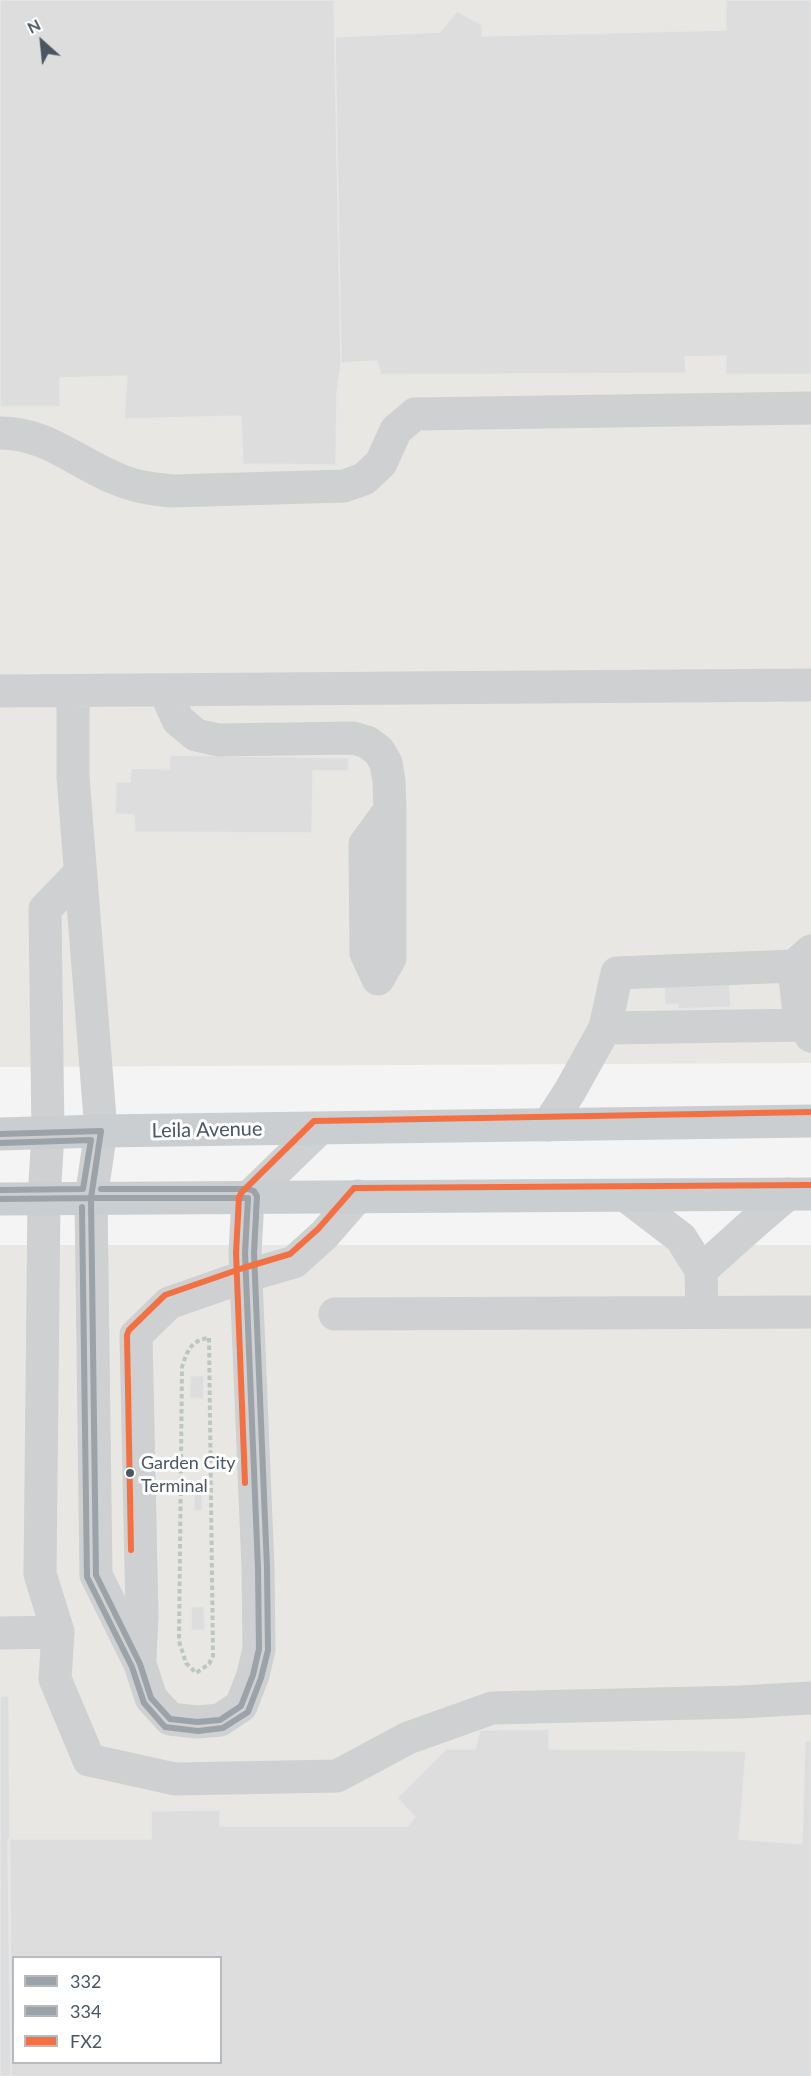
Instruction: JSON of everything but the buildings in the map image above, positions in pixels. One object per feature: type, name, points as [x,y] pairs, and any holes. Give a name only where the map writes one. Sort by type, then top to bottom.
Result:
[{"type":"main road","name":"Leila Avenue","points":[[0,1134],[811,1121]]},
{"type":"main road","points":[[0,1199],[800,1194]]},
{"type":"lane","points":[[0,433],[17,433],[40,439],[117,479],[148,489],[172,491],[344,486],[364,479],[381,463],[396,430],[415,414],[811,408]]},
{"type":"lane","points":[[0,691],[811,685]]},
{"type":"lane","points":[[168,690],[170,702],[178,720],[196,735],[218,740],[353,738],[368,742],[379,751],[386,764],[390,810],[365,844],[366,953],[378,979]]},
{"type":"lane","points":[[73,691],[73,777],[79,874],[101,1131],[91,1198],[96,1575],[140,1664],[151,1698],[170,1719],[220,1720],[241,1706],[254,1676],[259,1649],[258,1568],[244,1254],[248,1198],[319,1128]]},
{"type":"lane","points":[[79,874],[45,909],[48,1134],[44,1200],[40,1574],[57,1632],[55,1679],[89,1760],[175,1779],[337,1776],[408,1738],[492,1708],[811,1698]]},
{"type":"lane","points":[[548,1125],[570,1091],[604,1028],[617,973],[802,958],[800,1015],[808,1030],[604,1028]]},
{"type":"lane","points":[[701,1270],[762,1215],[800,1194]]},
{"type":"lane","points":[[140,1664],[142,1615],[136,1335],[169,1303],[294,1262],[324,1235],[358,1196]]},
{"type":"lane","points":[[626,1196],[681,1238],[701,1270],[702,1312]]},
{"type":"lane","points":[[335,1314],[811,1312]]},
{"type":"lane","points":[[0,1633],[57,1632]]},
{"type":"path","points":[[209,1338],[213,1656],[209,1664],[196,1673],[186,1663],[179,1641],[182,1367],[192,1343],[209,1338]]},
{"type":"shaded area","points":[[0,0],[811,0],[811,1063],[0,1067]]},
{"type":"shaded area","points":[[0,1245],[811,1245],[811,2076],[0,2076]]},
{"type":"transit line","name":"FX2","points":[[245,1483],[236,1253],[239,1197],[314,1121],[811,1112]]},
{"type":"transit line","name":"332","points":[[0,1134],[101,1131],[91,1198]]},
{"type":"transit line","name":"334","points":[[0,1143],[91,1140],[83,1189],[0,1190]]},
{"type":"transit line","name":"FX2","points":[[131,1550],[127,1335],[129,1330],[165,1295],[290,1254],[318,1229],[354,1188],[811,1185]]},
{"type":"transit line","name":"334","points":[[82,1207],[87,1577],[132,1667],[144,1703],[165,1727],[198,1731],[223,1728],[248,1712],[261,1678],[268,1650],[267,1568],[254,1253],[257,1196],[254,1191],[248,1189],[101,1189]]},
{"type":"transit line","name":"332","points":[[0,1199],[91,1198]]},
{"type":"transit line","name":"332","points":[[91,1198],[248,1198],[245,1253],[258,1568],[259,1649],[253,1675],[241,1706],[220,1720],[197,1722],[170,1719],[151,1698],[140,1664],[96,1575],[91,1198]]},
{"type":"place","name":"Garden City Terminal","points":[[130,1473]]}]
